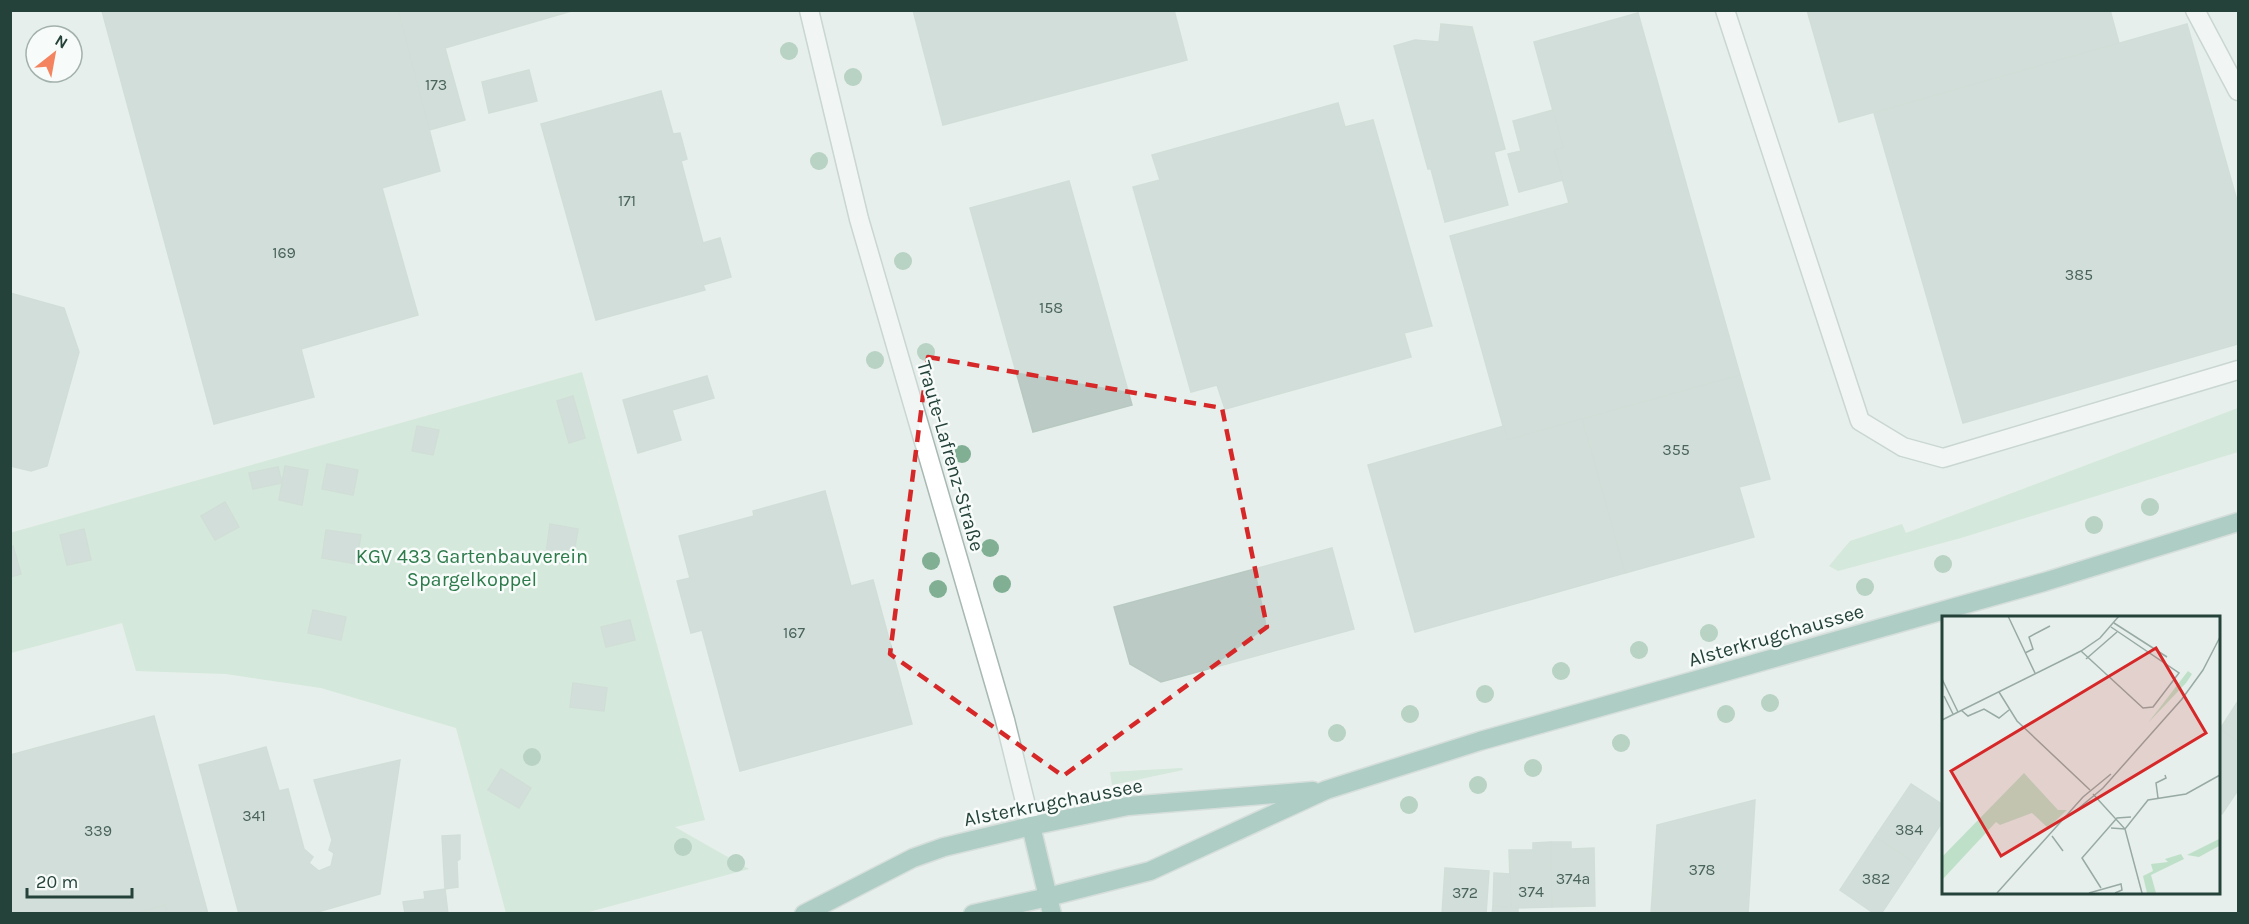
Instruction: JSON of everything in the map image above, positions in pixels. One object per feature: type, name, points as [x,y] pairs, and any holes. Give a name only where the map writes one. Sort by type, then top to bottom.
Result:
[{"type":"main road","name":"Alsterkrugchaussee","points":[[973,914],[1050,905],[1150,871],[1326,790],[1480,741],[2033,586],[2238,522]]},
{"type":"main road","name":"Alsterkrugchaussee","points":[[804,914],[913,858],[944,847],[1030,826],[1128,806],[1326,790]]},
{"type":"main road","name":"Traute-Lafrenz-Straße","points":[[1030,826],[1050,905]]},
{"type":"street","name":"Traute-Lafrenz-Straße","points":[[809,10],[859,219],[1005,720],[1030,826]]},
{"type":"street","points":[[1725,10],[1860,421],[1903,447],[1943,458],[2238,370]]},
{"type":"street","points":[[2195,10],[2238,91]]},
{"type":"highlighted area","points":[[928,357],[1222,408],[1267,627],[1063,776],[890,654]]},
{"type":"green space","name":"KGV 433 Gartenbauverein Spargelkoppel","points":[[582,372],[705,820],[675,827],[749,869],[585,913],[506,913],[456,728],[321,688],[226,674],[136,671],[122,623],[11,653],[10,533]]},
{"type":"green space","points":[[2238,408],[2238,452],[1961,538],[1838,571],[1829,566],[1850,541],[1902,524],[1906,533]]},
{"type":"green space","points":[[1182,768],[1183,770],[1112,785],[1110,772]]},
{"type":"building","points":[[398,10],[575,10],[445,48],[465,120],[429,130]]},
{"type":"building","points":[[398,10],[440,171],[382,188],[418,315],[301,349],[314,397],[214,424],[102,11]]},
{"type":"building","points":[[913,10],[1174,10],[1187,60],[943,125]]},
{"type":"building","points":[[1807,10],[2110,10],[2119,43],[1839,122]]},
{"type":"building","points":[[1638,13],[1740,375],[1507,440],[1450,236],[1569,203],[1554,150],[1563,147],[1534,42]]},
{"type":"building","points":[[1441,24],[1472,27],[1505,149],[1494,152],[1508,205],[1445,222],[1394,46],[1415,40],[1439,42]]},
{"type":"building","points":[[2187,24],[2238,204],[2238,344],[1963,423],[1874,113]]},
{"type":"building","points":[[529,70],[537,101],[489,113],[482,82]]},
{"type":"building","points":[[661,91],[673,134],[680,133],[687,159],[681,161],[703,243],[720,238],[731,277],[703,285],[705,290],[596,320],[541,124]]},
{"type":"building","points":[[1338,103],[1345,127],[1373,120],[1432,326],[1404,333],[1411,357],[1225,409],[1217,385],[1191,392],[1133,187],[1160,180],[1152,155]]},
{"type":"building","points":[[1553,110],[1563,147],[1554,150],[1563,180],[1519,192],[1508,154],[1521,151],[1513,121]]},
{"type":"building","points":[[1069,181],[1132,405],[1033,432],[970,208]]},
{"type":"building","points":[[10,293],[64,308],[79,352],[47,466],[31,471],[10,466]]},
{"type":"building","points":[[1740,375],[1770,479],[1739,487],[1754,537],[1625,573],[1582,419]]},
{"type":"building","points":[[707,376],[714,398],[672,410],[681,440],[638,453],[623,400]]},
{"type":"building","points":[[573,396],[585,438],[569,443],[557,401]]},
{"type":"building","points":[[1582,419],[1625,573],[1415,632],[1368,465],[1504,426],[1507,440]]},
{"type":"building","points":[[417,426],[439,430],[433,455],[412,451]]},
{"type":"building","points":[[327,464],[358,470],[353,495],[322,489]]},
{"type":"building","points":[[285,466],[308,470],[302,505],[279,500]]},
{"type":"building","points":[[278,467],[282,483],[253,489],[249,473]]},
{"type":"building","points":[[825,491],[851,586],[873,580],[912,724],[740,771],[702,630],[691,633],[677,581],[690,578],[679,536],[754,516],[753,511]]},
{"type":"building","points":[[225,502],[239,527],[215,540],[201,516]]},
{"type":"building","points":[[550,524],[578,529],[572,565],[545,561]]},
{"type":"building","points":[[84,529],[91,560],[67,565],[60,535]]},
{"type":"building","points":[[326,530],[361,535],[356,564],[322,558]]},
{"type":"building","points":[[13,546],[21,574],[10,577],[10,547]]},
{"type":"building","points":[[1332,548],[1354,629],[1161,682],[1130,664],[1114,607]]},
{"type":"building","points":[[313,610],[346,617],[341,640],[308,633]]},
{"type":"building","points":[[630,620],[635,640],[606,647],[601,627]]},
{"type":"building","points":[[573,683],[607,688],[604,711],[570,707]]},
{"type":"building","points":[[2238,701],[2238,742],[2220,729]]},
{"type":"building","points":[[154,716],[208,914],[167,914],[165,905],[135,914],[10,914],[10,755]]},
{"type":"building","points":[[2220,729],[2238,742],[2238,790],[2222,814],[2219,812]]},
{"type":"building","points":[[266,747],[279,791],[288,789],[304,849],[313,857],[309,863],[319,871],[331,866],[334,853],[329,850],[332,840],[314,780],[400,760],[380,894],[311,914],[239,914],[199,765]]},
{"type":"building","points":[[501,769],[531,788],[519,808],[488,790]]},
{"type":"building","points":[[1911,784],[1942,804],[1942,822],[1915,863],[1875,837]]},
{"type":"building","points":[[1755,800],[1748,914],[1651,914],[1657,825]]},
{"type":"building","points":[[460,835],[460,859],[457,861],[458,887],[445,889],[442,836]]},
{"type":"building","points":[[1875,837],[1915,863],[1881,914],[1875,914],[1840,890]]},
{"type":"building","points":[[1551,842],[1552,907],[1511,908],[1509,850],[1533,850],[1533,843]]},
{"type":"building","points":[[1551,842],[1571,842],[1571,849],[1594,848],[1595,906],[1552,907]]},
{"type":"building","points":[[1445,868],[1489,871],[1486,914],[1442,914]]},
{"type":"building","points":[[1494,873],[1510,874],[1511,908],[1493,906]]},
{"type":"building","points":[[445,889],[448,914],[403,914],[405,913],[403,902],[425,899],[424,892]]},
{"type":"building","points":[[165,905],[167,914],[135,914]]},
{"type":"building","points":[[1493,906],[1518,908],[1518,914],[1492,914]]}]
